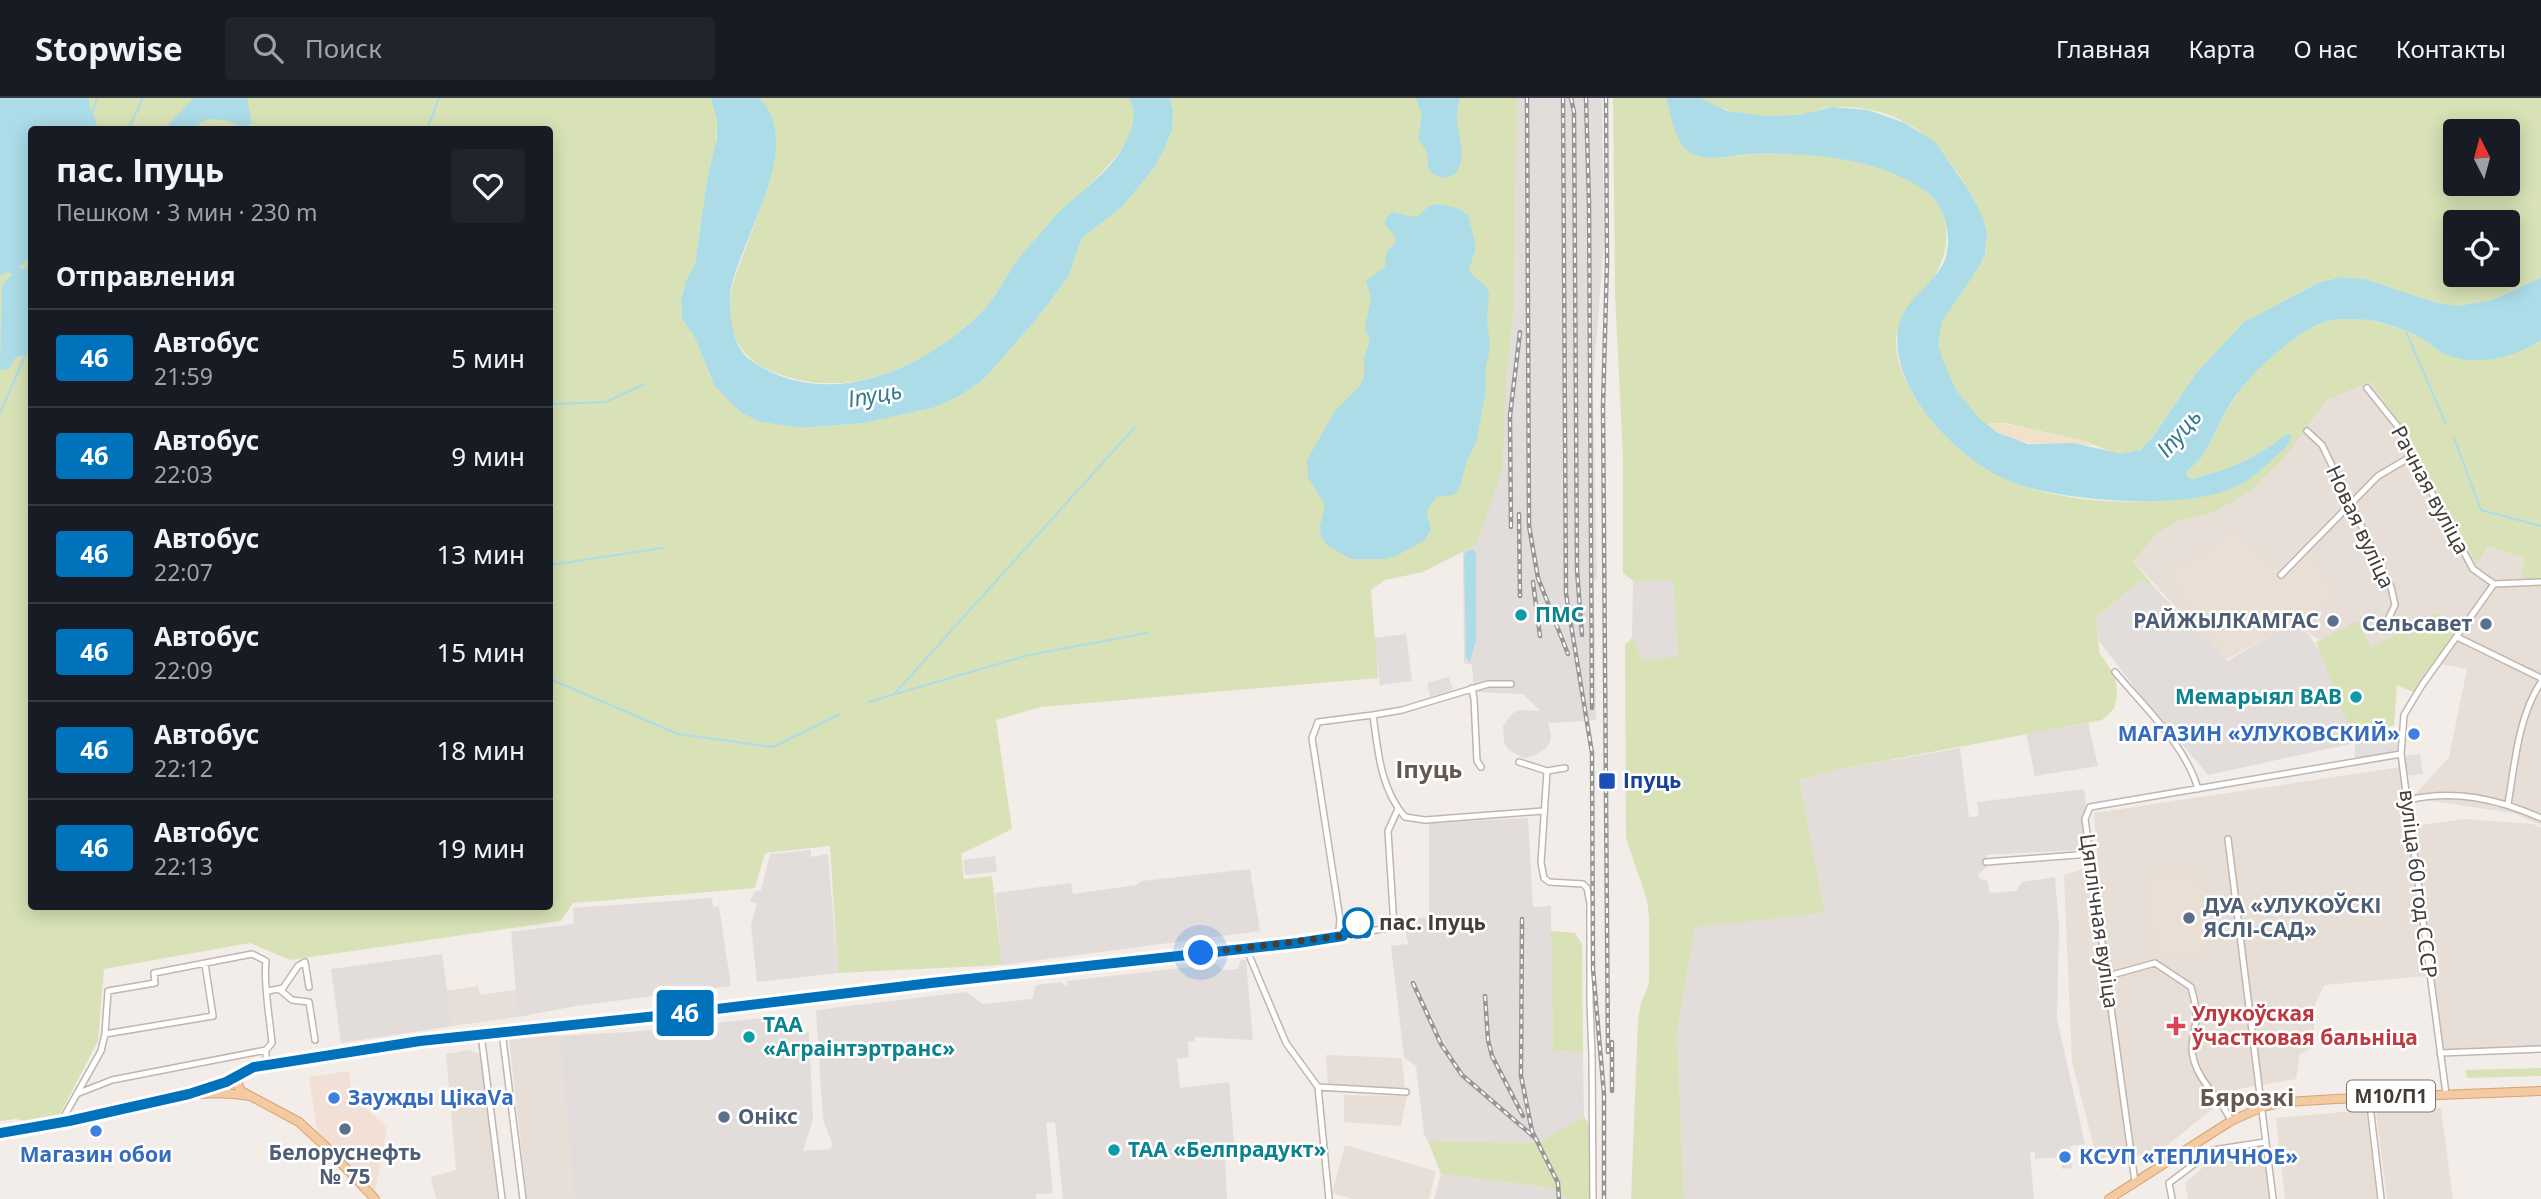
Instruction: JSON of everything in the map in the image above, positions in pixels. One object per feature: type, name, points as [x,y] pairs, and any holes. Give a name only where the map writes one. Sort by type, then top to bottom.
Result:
[{"type":"main road","points":[[0,1133],[189,1094],[239,1075]]},
{"type":"main road","points":[[239,1075],[238,1085],[241,1091],[250,1097]]},
{"type":"main road","name":"М10/П1","points":[[2109,1199],[2231,1121],[2262,1107],[2284,1102],[2369,1097],[2541,1091]]},
{"type":"main road","points":[[189,1094],[225,1092],[250,1097],[272,1106],[299,1122],[373,1198]]},
{"type":"street","name":"Рачная вуліца","points":[[2367,388],[2399,428],[2473,569],[2494,584]]},
{"type":"street","name":"Новая вуліца","points":[[2307,431],[2322,445],[2391,587],[2395,605],[2384,628]]},
{"type":"street","points":[[2281,575],[2378,476],[2412,456]]},
{"type":"street","points":[[2508,804],[2522,726],[2530,698],[2541,680],[2457,637],[2494,584],[2541,582]]},
{"type":"street","name":"вуліца 60 год СССР","points":[[2446,1094],[2402,754],[2404,715],[2457,637]]},
{"type":"street","points":[[2115,672],[2169,736],[2193,773],[2198,789]]},
{"type":"street","points":[[1335,937],[1340,919],[1312,738],[1318,722],[1402,710],[1488,684],[1511,684]]},
{"type":"street","points":[[1472,688],[1477,761],[1481,767]]},
{"type":"street","points":[[1373,715],[1381,774],[1398,809],[1405,817],[1418,820],[1543,811]]},
{"type":"street","name":"Цяплічная вуліца","points":[[2135,1182],[2085,819],[2091,807],[2402,754]]},
{"type":"street","points":[[1519,762],[1547,771],[1565,768]]},
{"type":"street","points":[[1547,771],[1541,863],[1544,878],[1549,882],[1583,884],[1587,888],[1590,903],[1593,1199]]},
{"type":"street","points":[[2408,800],[2430,795],[2454,796],[2508,804],[2541,818]]},
{"type":"street","points":[[225,1092],[246,1070],[420,1041],[1246,948],[1394,928],[1388,831],[1398,809]]},
{"type":"street","points":[[2228,839],[2273,1199]]},
{"type":"street","points":[[1986,862],[2090,854]]},
{"type":"street","points":[[1246,948],[1286,1043],[1318,1087],[1329,1199]]},
{"type":"street","points":[[61,1122],[101,1051],[108,991],[155,983],[154,973],[252,954],[266,961],[264,976],[268,991],[272,1043],[266,1050],[112,1080],[78,1094]]},
{"type":"street","points":[[268,991],[283,988],[298,966],[305,961],[309,987]]},
{"type":"street","points":[[2108,976],[2155,963],[2191,987],[2196,1006],[2191,1047],[2193,1060],[2201,1078],[2227,1111],[2231,1121]]},
{"type":"street","points":[[105,1034],[213,1016],[205,964]]},
{"type":"street","points":[[279,989],[292,1000],[309,1002],[316,1040]]},
{"type":"street","points":[[502,1032],[523,1199]]},
{"type":"street","points":[[481,1034],[502,1199]]},
{"type":"street","points":[[2440,1054],[2541,1049]]},
{"type":"street","points":[[266,1050],[266,1065]]},
{"type":"street","points":[[1318,1087],[1406,1091]]},
{"type":"street","points":[[2369,1097],[2381,1199]]},
{"type":"street","points":[[2172,1199],[2169,1183],[2213,1150],[2265,1142]]},
{"type":"shaded area","points":[[1517,98],[1602,98],[1604,242],[1593,383],[1597,579],[1594,581],[1596,720],[1548,721],[1550,742],[1545,749],[1531,757],[1523,758],[1509,750],[1504,743],[1503,726],[1513,713],[1520,710],[1540,711],[1523,694],[1474,692],[1472,665],[1464,663],[1463,551],[1476,545],[1506,384],[1514,307]]},
{"type":"shaded area","points":[[2371,382],[2403,428],[2477,563],[2487,546],[2525,559],[2522,578],[2541,578],[2541,825],[2513,813],[2412,798],[2449,757],[2467,669],[2323,642],[2292,623],[2225,660],[2133,561],[2158,533],[2176,522],[2212,513],[2286,456],[2327,400]]},
{"type":"shaded area","points":[[2233,529],[2273,567],[2307,545],[2339,597],[2225,660],[2165,573],[2210,549]]},
{"type":"shaded area","points":[[1673,580],[1678,658],[1643,659],[1632,638],[1633,581]]},
{"type":"shaded area","points":[[2141,580],[2155,588],[2227,661],[2292,623],[2309,635],[2324,658],[2355,743],[2208,775],[2099,641],[2097,617]]},
{"type":"shaded area","points":[[1406,634],[1412,681],[1380,685],[1374,638]]},
{"type":"shaded area","points":[[1449,677],[1453,690],[1430,697],[1427,683]]},
{"type":"shaded area","points":[[2088,723],[2098,766],[2035,776],[2026,734]]},
{"type":"shaded area","points":[[2397,736],[2397,752],[2355,760],[2355,743]]},
{"type":"shaded area","points":[[1960,748],[1969,817],[1979,816],[1977,802],[2084,789],[2093,849],[1986,855],[1987,867],[1978,874],[1980,879],[1987,880],[1990,893],[2016,891],[2022,882],[2055,877],[2059,927],[2057,1019],[2085,1144],[2070,1146],[2072,1168],[2062,1169],[2061,1157],[2035,1159],[2035,1152],[2030,1152],[2034,1199],[1684,1199],[1677,1031],[1695,926],[1825,913],[1799,780],[1836,770]]},
{"type":"shaded area","points":[[2420,754],[2423,774],[2404,776],[2402,756]]},
{"type":"shaded area","points":[[2401,767],[2427,976],[2324,985],[2315,1005],[2313,1047],[2300,1054],[2296,1079],[2237,1089],[2164,1148],[2099,1166],[2072,1062],[2064,875],[2098,864],[2094,813]]},
{"type":"shaded area","points":[[1528,818],[1533,907],[1551,906],[1553,1051],[1583,1052],[1584,1116],[1538,1143],[1428,1141],[1424,1134],[1416,1066],[1404,1058],[1391,946],[1408,944],[1404,919],[1429,917],[1429,823]]},
{"type":"shaded area","points":[[2464,819],[2533,824],[2541,828],[2541,1046],[2444,1051],[2415,826]]},
{"type":"shaded area","points":[[811,850],[811,857],[828,854],[838,973],[757,982],[751,925],[757,903],[750,902],[754,892],[761,890],[770,854]]},
{"type":"shaded area","points":[[995,856],[997,872],[965,875],[963,860]]},
{"type":"shaded area","points":[[1250,869],[1260,931],[1002,965],[995,893],[1071,883],[1073,894],[1136,885],[1142,881]]},
{"type":"shaded area","name":"ДУА «УЛУКОЎСКІ ЯСЛІ-САД»","points":[[2194,872],[2198,876],[2208,953],[2155,958],[2147,877]]},
{"type":"shaded area","points":[[712,898],[713,907],[719,906],[731,986],[576,1006],[518,1017],[511,932],[574,924],[573,908]]},
{"type":"shaded area","points":[[442,954],[452,1026],[341,1043],[331,969]]},
{"type":"shaded area","points":[[1241,960],[1246,960],[1253,1040],[1195,1037],[1195,1041],[1188,1042],[1189,1057],[1177,1059],[1180,1088],[1229,1082],[1235,1154],[1225,1156],[1227,1199],[1063,1199],[1055,1122],[1046,1123],[1053,1193],[1036,1194],[1036,1199],[574,1199],[559,1036],[629,1032],[764,1018],[769,1024],[788,1022],[789,1034],[809,1032],[813,1119],[803,1151],[829,1149],[833,1146],[823,1120],[816,1010],[966,992],[983,1004],[1032,999],[1036,985],[1061,982],[1068,987],[1067,981],[1216,964],[1222,970],[1238,969]]},
{"type":"shaded area","points":[[478,986],[480,995],[516,990],[518,1017],[452,1026],[446,991]]},
{"type":"shaded area","points":[[545,1033],[559,1036],[574,1199],[527,1199],[509,1039]]},
{"type":"shaded area","points":[[469,1050],[480,1054],[498,1199],[436,1199],[431,1177],[456,1170],[446,1054]]},
{"type":"shaded area","points":[[1326,1055],[1402,1058],[1405,1089],[1328,1089]]},
{"type":"shaded area","points":[[349,1071],[352,1094],[387,1128],[375,1191],[317,1131],[309,1077]]},
{"type":"shaded area","points":[[1344,1095],[1407,1096],[1401,1126],[1344,1122]]},
{"type":"shaded area","points":[[2441,1108],[2453,1199],[2387,1199],[2376,1112]]},
{"type":"shaded area","points":[[2366,1110],[2377,1199],[2285,1199],[2276,1118]]},
{"type":"shaded area","points":[[2263,1144],[2271,1199],[2188,1199],[2185,1183],[2217,1155]]},
{"type":"shaded area","points":[[1345,1145],[1436,1171],[1429,1199],[1354,1199],[1332,1193]]},
{"type":"shaded area","points":[[1441,1174],[1551,1188],[1567,1199],[1434,1199]]},
{"type":"green space","points":[[0,98],[711,98],[717,121],[716,146],[707,181],[695,264],[682,292],[681,313],[694,336],[711,379],[736,408],[761,422],[800,428],[864,423],[936,407],[961,395],[985,378],[1040,315],[1068,277],[1082,238],[1122,207],[1154,168],[1172,130],[1173,111],[1170,98],[1517,98],[1514,307],[1506,384],[1502,471],[1476,545],[1423,572],[1385,580],[1371,590],[1378,678],[1041,707],[996,720],[1012,829],[961,854],[964,879],[992,876],[1002,965],[838,973],[830,846],[765,853],[755,888],[573,903],[561,921],[290,960],[250,943],[104,969],[98,1041],[59,1116],[30,1122],[16,1119],[0,1121]]},
{"type":"green space","points":[[759,98],[1128,98],[1134,113],[1132,130],[1122,148],[1092,182],[1049,223],[1016,262],[989,303],[963,329],[912,363],[884,374],[854,381],[825,383],[795,379],[754,361],[739,344],[731,323],[732,287],[758,216],[773,163],[775,138],[771,116]]},
{"type":"green space","points":[[1613,98],[1666,98],[1678,136],[1688,148],[1701,156],[1716,158],[1749,154],[1801,154],[1846,159],[1889,171],[1928,193],[1943,215],[1946,243],[1935,275],[1897,332],[1897,353],[1904,376],[1921,406],[1966,454],[2000,476],[2047,492],[2123,502],[2186,497],[2232,489],[2239,485],[2291,439],[2291,434],[2230,467],[2192,479],[2186,477],[2186,473],[2201,458],[2239,391],[2257,371],[2288,343],[2322,323],[2349,319],[2378,322],[2417,336],[2449,355],[2476,360],[2499,357],[2541,340],[2541,578],[2521,578],[2525,559],[2488,546],[2477,564],[2403,428],[2371,382],[2327,400],[2286,456],[2252,490],[2212,513],[2176,522],[2158,533],[2133,561],[2155,588],[2141,580],[2097,617],[2099,652],[2115,676],[2117,695],[2114,709],[2102,720],[1836,770],[1799,780],[1825,913],[1695,927],[1677,1031],[1684,1199],[1631,1199],[1638,1020],[1649,983],[1649,918],[1647,900],[1626,838],[1625,645],[1632,638],[1643,659],[1678,657],[1673,580],[1633,581],[1623,573],[1623,457],[1615,295]]},
{"type":"green space","points":[[1700,98],[2541,98],[2541,277],[2493,300],[2458,306],[2434,302],[2365,279],[2342,277],[2320,282],[2244,322],[2197,372],[2147,444],[2135,453],[2116,454],[2085,441],[2004,423],[1985,424],[1948,377],[1939,349],[1942,321],[1981,264],[1986,240],[1980,215],[1969,191],[1953,166],[1926,137],[1895,117],[1856,108],[1829,107],[1798,116],[1773,117],[1722,109]]},
{"type":"green space","points":[[2438,612],[2455,631],[2413,692],[2397,685],[2394,726],[2351,732],[2316,642],[2358,621],[2371,648]]},
{"type":"green space","points":[[1551,931],[1575,933],[1582,944],[1583,1052],[1553,1051]]},
{"type":"green space","points":[[2541,1068],[2541,1076],[2467,1078],[2465,1070]]},
{"type":"green space","points":[[1584,1116],[1589,1126],[1589,1199],[1567,1199],[1551,1188],[1441,1174],[1428,1141],[1538,1143]]},
{"type":"sand","points":[[1999,423],[2085,441],[2093,446],[2024,442],[1999,433],[1985,424]]},
{"type":"water","points":[[0,98],[89,98],[97,126],[28,126],[28,260],[19,268],[28,267],[28,352],[15,358],[9,369],[0,370],[2,288],[13,274],[8,272],[0,275]]},
{"type":"water","points":[[194,98],[247,98],[252,123],[239,126],[215,119],[205,120],[196,126],[167,126]]},
{"type":"water","points":[[711,98],[759,98],[772,117],[776,139],[774,164],[767,190],[731,288],[731,314],[736,339],[742,351],[752,361],[782,376],[813,384],[844,383],[876,377],[907,365],[962,330],[985,308],[1016,262],[1049,223],[1116,158],[1133,122],[1132,104],[1128,98],[1170,98],[1173,111],[1172,130],[1154,168],[1122,207],[1082,238],[1068,277],[1040,315],[985,378],[961,395],[936,407],[864,423],[800,428],[761,422],[736,408],[714,385],[694,336],[682,319],[681,299],[695,264],[707,181],[717,138],[717,121]]},
{"type":"water","points":[[1416,98],[1460,98],[1457,118],[1461,161],[1454,174],[1441,177],[1428,168],[1427,152],[1418,138],[1422,115]]},
{"type":"water","points":[[1666,98],[1700,98],[1727,111],[1767,116],[1800,115],[1832,107],[1868,110],[1905,123],[1935,142],[1968,189],[1982,215],[1987,234],[1985,254],[1980,266],[1942,321],[1938,342],[1942,358],[1956,390],[1980,419],[1998,433],[2028,444],[2073,443],[2122,454],[2140,450],[2151,439],[2197,372],[2244,322],[2320,282],[2342,277],[2365,279],[2434,302],[2458,306],[2493,300],[2541,277],[2541,340],[2509,355],[2473,360],[2449,356],[2410,333],[2382,323],[2351,319],[2322,323],[2288,344],[2248,381],[2228,408],[2201,458],[2186,473],[2187,477],[2192,479],[2230,467],[2291,434],[2286,447],[2239,486],[2209,496],[2151,501],[2087,498],[2029,488],[1989,471],[1954,444],[1923,409],[1903,371],[1898,351],[1899,323],[1910,304],[1942,266],[1948,248],[1947,227],[1935,200],[1909,181],[1889,171],[1843,159],[1796,154],[1750,154],[1719,158],[1695,155],[1679,140]]},
{"type":"water","points":[[1438,204],[1457,208],[1468,215],[1476,247],[1469,270],[1485,285],[1489,293],[1487,318],[1490,348],[1485,372],[1486,390],[1476,443],[1467,460],[1459,490],[1453,495],[1437,497],[1428,509],[1431,529],[1425,540],[1396,556],[1384,559],[1351,559],[1327,545],[1321,537],[1320,526],[1325,505],[1308,477],[1307,460],[1335,411],[1360,386],[1364,377],[1364,358],[1370,341],[1365,328],[1371,298],[1366,281],[1385,267],[1386,252],[1396,242],[1395,236],[1385,225],[1386,218],[1393,212],[1417,216],[1430,206]]},
{"type":"water","points":[[1472,549],[1476,553],[1476,640],[1470,662],[1466,658],[1464,557],[1465,552]]},
{"type":"waterway","points":[[92,114],[97,98]]},
{"type":"waterway","points":[[130,126],[143,98]]},
{"type":"waterway","points":[[428,126],[439,98]]},
{"type":"waterway","points":[[2406,332],[2446,424]]},
{"type":"waterway","points":[[0,413],[26,354]]},
{"type":"waterway","points":[[553,402],[606,402],[644,384]]},
{"type":"waterway","points":[[896,692],[1135,427]]},
{"type":"waterway","points":[[2454,438],[2481,510],[2541,526]]},
{"type":"waterway","points":[[553,565],[663,548]]},
{"type":"waterway","points":[[868,702],[1029,655],[1147,633]]},
{"type":"waterway","points":[[553,680],[678,734],[773,747],[840,714]]},
{"type":"railway","points":[[1527,98],[1529,526],[1538,578],[1568,654]]},
{"type":"railway","points":[[1563,98],[1566,594],[1592,753],[1593,969],[1604,1094],[1604,1199]]},
{"type":"railway","points":[[1571,98],[1574,112],[1577,570],[1582,635]]},
{"type":"railway","points":[[1586,98],[1592,708]]},
{"type":"railway","points":[[1606,98],[1607,262],[1603,406],[1608,1052]]},
{"type":"railway","points":[[1511,527],[1510,416],[1520,332]]},
{"type":"railway","points":[[1519,514],[1520,596]]},
{"type":"railway","points":[[1533,582],[1540,636]]},
{"type":"railway","points":[[1522,919],[1521,1076],[1532,1131],[1558,1183],[1559,1199]]},
{"type":"railway","points":[[1413,983],[1441,1044],[1462,1075],[1534,1137]]},
{"type":"railway","points":[[1485,996],[1488,1040],[1492,1056],[1523,1116]]},
{"type":"railway","points":[[1612,1042],[1612,1091]]},
{"type":"bus line","name":"4б","points":[[0,1133],[69,1121],[189,1094],[226,1082],[254,1067],[420,1041],[1298,943],[1343,936],[1351,924],[1358,923],[1365,927],[1366,933]]},
{"type":"place","name":"ПМС","points":[[1521,615]]},
{"type":"place","name":"РАЙЖЫЛКАМГАС","points":[[2333,621]]},
{"type":"place","name":"Сельсавет","points":[[2486,624]]},
{"type":"place","name":"Мемарыял ВАВ","points":[[2356,697]]},
{"type":"place","name":"МАГАЗИН «УЛУКОВСКИЙ»","points":[[2414,734]]},
{"type":"place","name":"Іпуць","points":[[1607,781]]},
{"type":"place","name":"ДУА «УЛУКОЎСКІ ЯСЛІ-САД»","points":[[2189,918]]},
{"type":"place","name":"пас. Іпуць","points":[[1358,923]]},
{"type":"place","name":"Улукоўская ўчастковая бальніца","points":[[2176,1026]]},
{"type":"place","name":"ТАА «Аграінтэртранс»","points":[[749,1037]]},
{"type":"place","name":"Заужды ЦікаVа","points":[[334,1098]]},
{"type":"place","name":"Онікс","points":[[724,1117]]},
{"type":"place","name":"Белоруснефть № 75","points":[[345,1129]]},
{"type":"place","name":"Магазин обои","points":[[96,1131]]},
{"type":"place","name":"ТАА «Белпрадукт»","points":[[1114,1150]]},
{"type":"place","name":"КСУП «ТЕПЛИЧНОЕ»","points":[[2065,1157]]},
{"type":"district","name":"Іпуць","points":[[1429,770]]},
{"type":"district","name":"Бярозкі","points":[[2247,1098]]},
{"type":"route","points":[[1201,953],[1366,933],[1358,923]]}]
